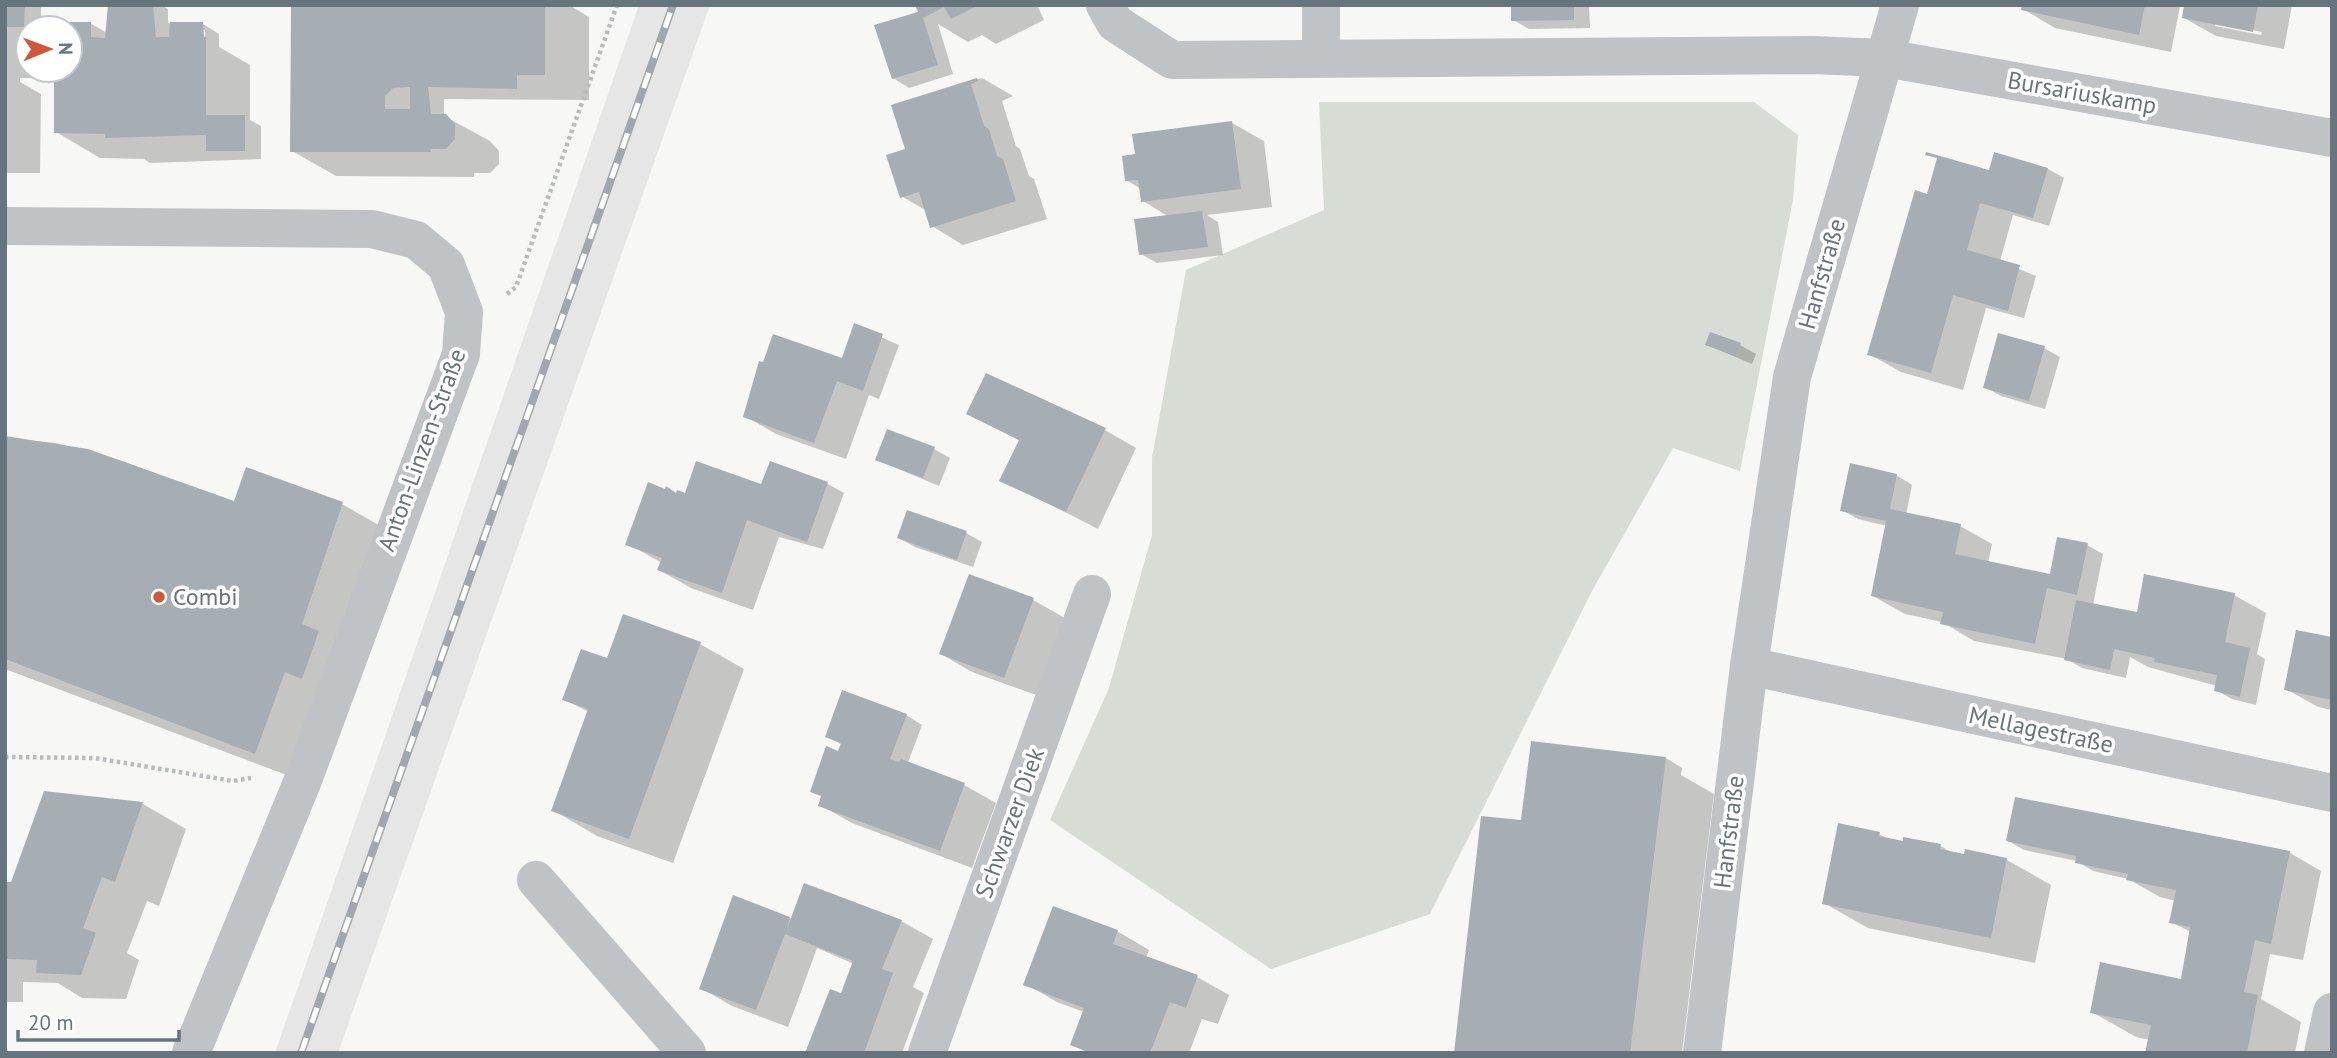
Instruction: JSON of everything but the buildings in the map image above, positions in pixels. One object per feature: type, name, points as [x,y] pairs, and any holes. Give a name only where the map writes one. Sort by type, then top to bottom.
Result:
[{"type":"street","points":[[1105,5],[1115,23],[1172,60],[1812,55],[1885,58],[1900,5]]},
{"type":"street","points":[[1321,5],[1321,57]]},
{"type":"street","name":"Bursariuskamp","points":[[1885,58],[2332,138]]},
{"type":"street","name":"Hanfstraße","points":[[1702,1053],[1749,666],[1792,377],[1885,58]]},
{"type":"street","name":"Anton-Linzen-Straße","points":[[5,226],[372,229],[416,240],[446,265],[464,312],[461,354],[303,780],[191,1053]]},
{"type":"street","name":"Schwarzer Diek","points":[[927,1053],[1092,594]]},
{"type":"street","name":"Mellagestraße","points":[[1749,666],[2332,793]]},
{"type":"street","points":[[536,880],[687,1053]]},
{"type":"street","points":[[2323,1053],[2332,1012]]},
{"type":"path","points":[[464,312],[494,305],[516,287],[617,5]]},
{"type":"path","points":[[5,757],[95,758],[233,781],[278,773],[303,780]]},
{"type":"shaded area","points":[[639,5],[710,5],[338,1053],[275,1053]]},
{"type":"shaded area","points":[[1319,102],[1754,102],[1798,135],[1793,200],[1740,471],[1673,448],[1592,591],[1430,914],[1271,969],[1050,820],[1109,688],[1152,535],[1152,458],[1186,270],[1324,210]]},
{"type":"railway","points":[[301,1053],[673,5]]},
{"type":"place","name":"Combi","points":[[159,597]]}]
